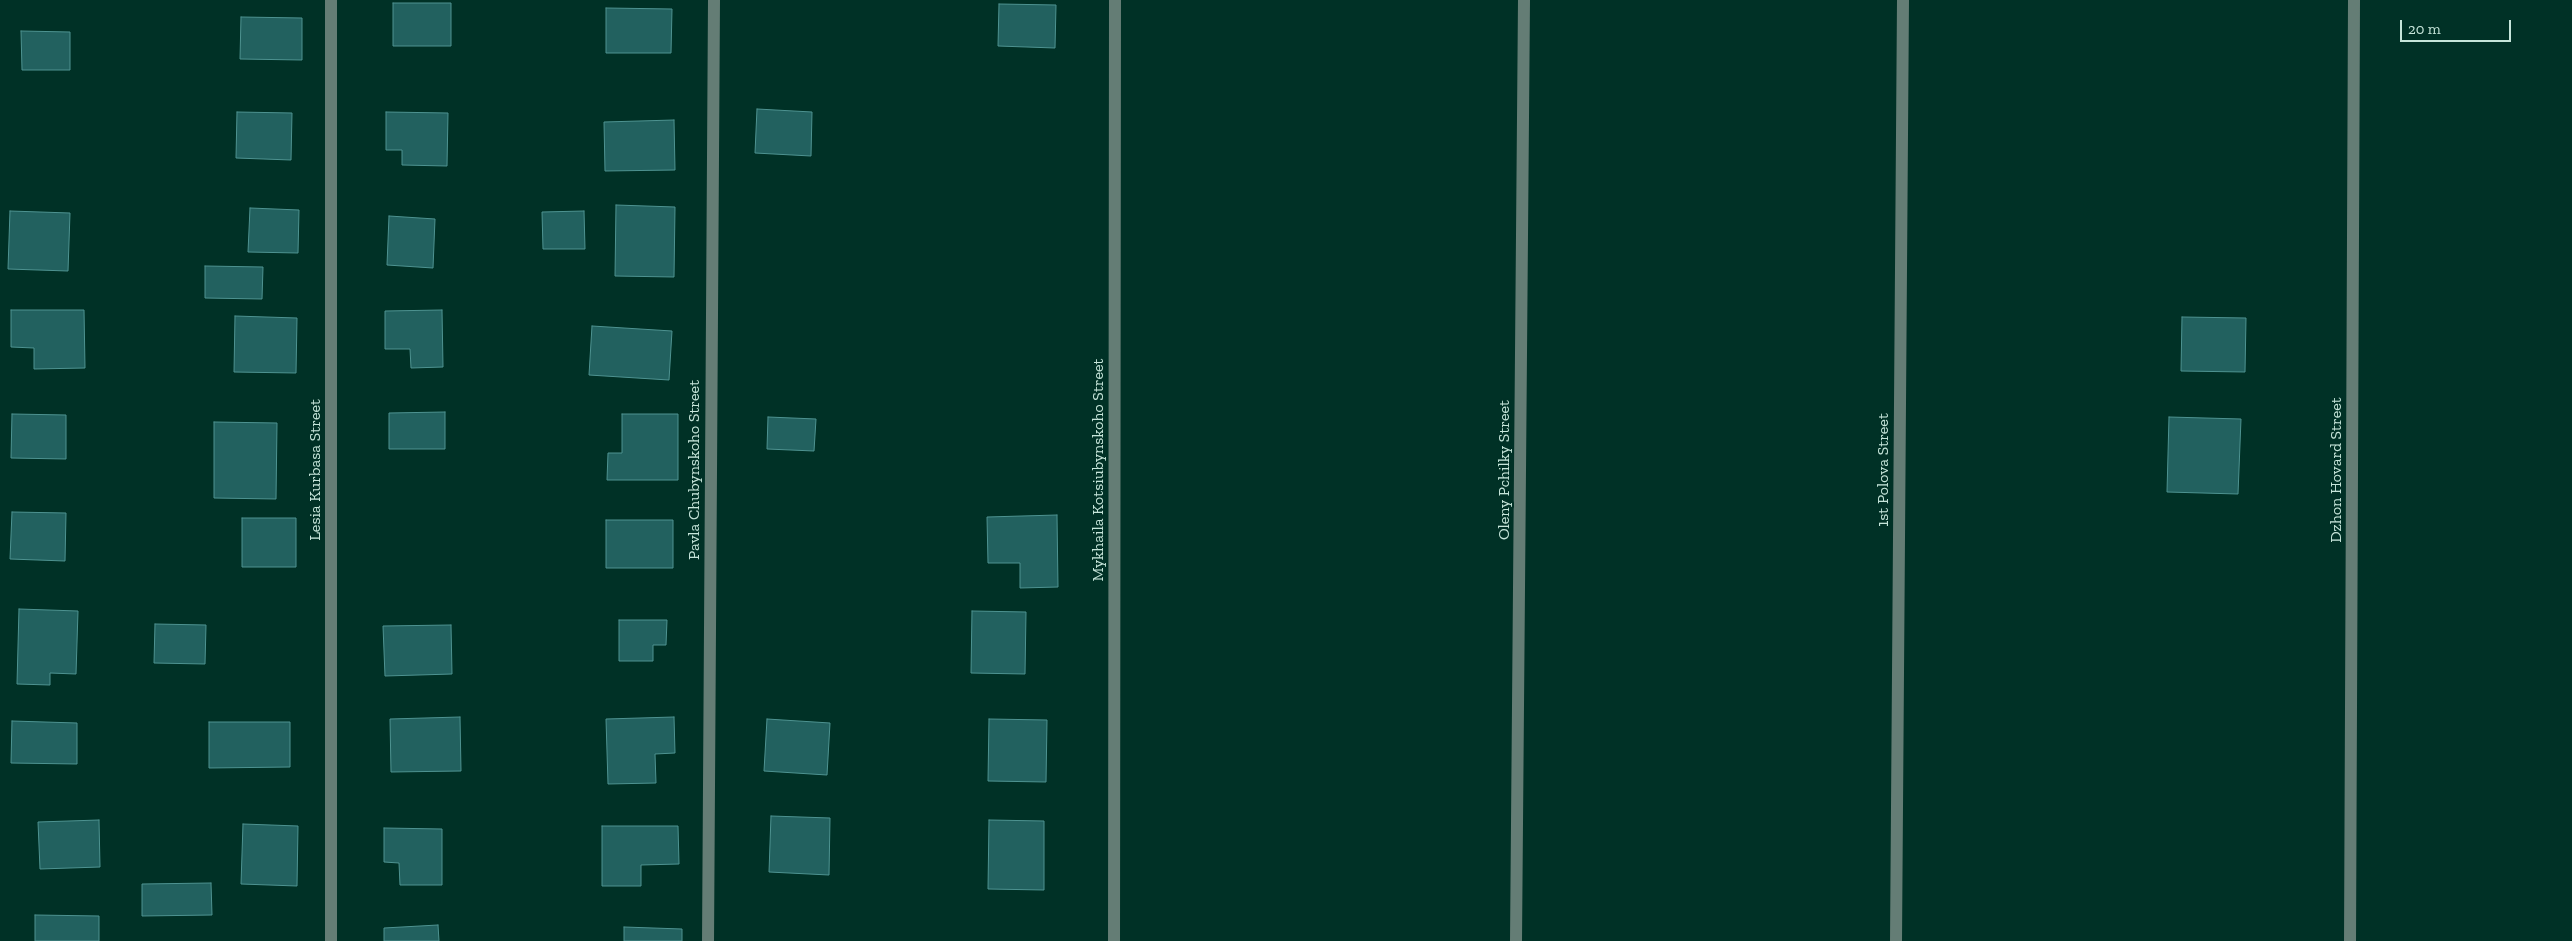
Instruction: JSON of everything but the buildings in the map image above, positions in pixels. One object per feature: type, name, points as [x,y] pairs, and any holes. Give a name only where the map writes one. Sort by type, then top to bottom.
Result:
[{"type":"street","name":"Lesia Kurbasa Street","points":[[331,0],[331,941]]},
{"type":"street","name":"Pavla Chubynskoho Street","points":[[708,941],[714,0]]},
{"type":"street","name":"Mykhaila Kotsiubynskoho Street","points":[[1114,941],[1115,0]]},
{"type":"street","name":"Oleny Pchilky Street","points":[[1516,941],[1524,0]]},
{"type":"street","name":"1st Polova Street","points":[[1896,941],[1903,0]]},
{"type":"street","name":"Dzhon Hovard Street","points":[[2350,941],[2354,0]]}]
